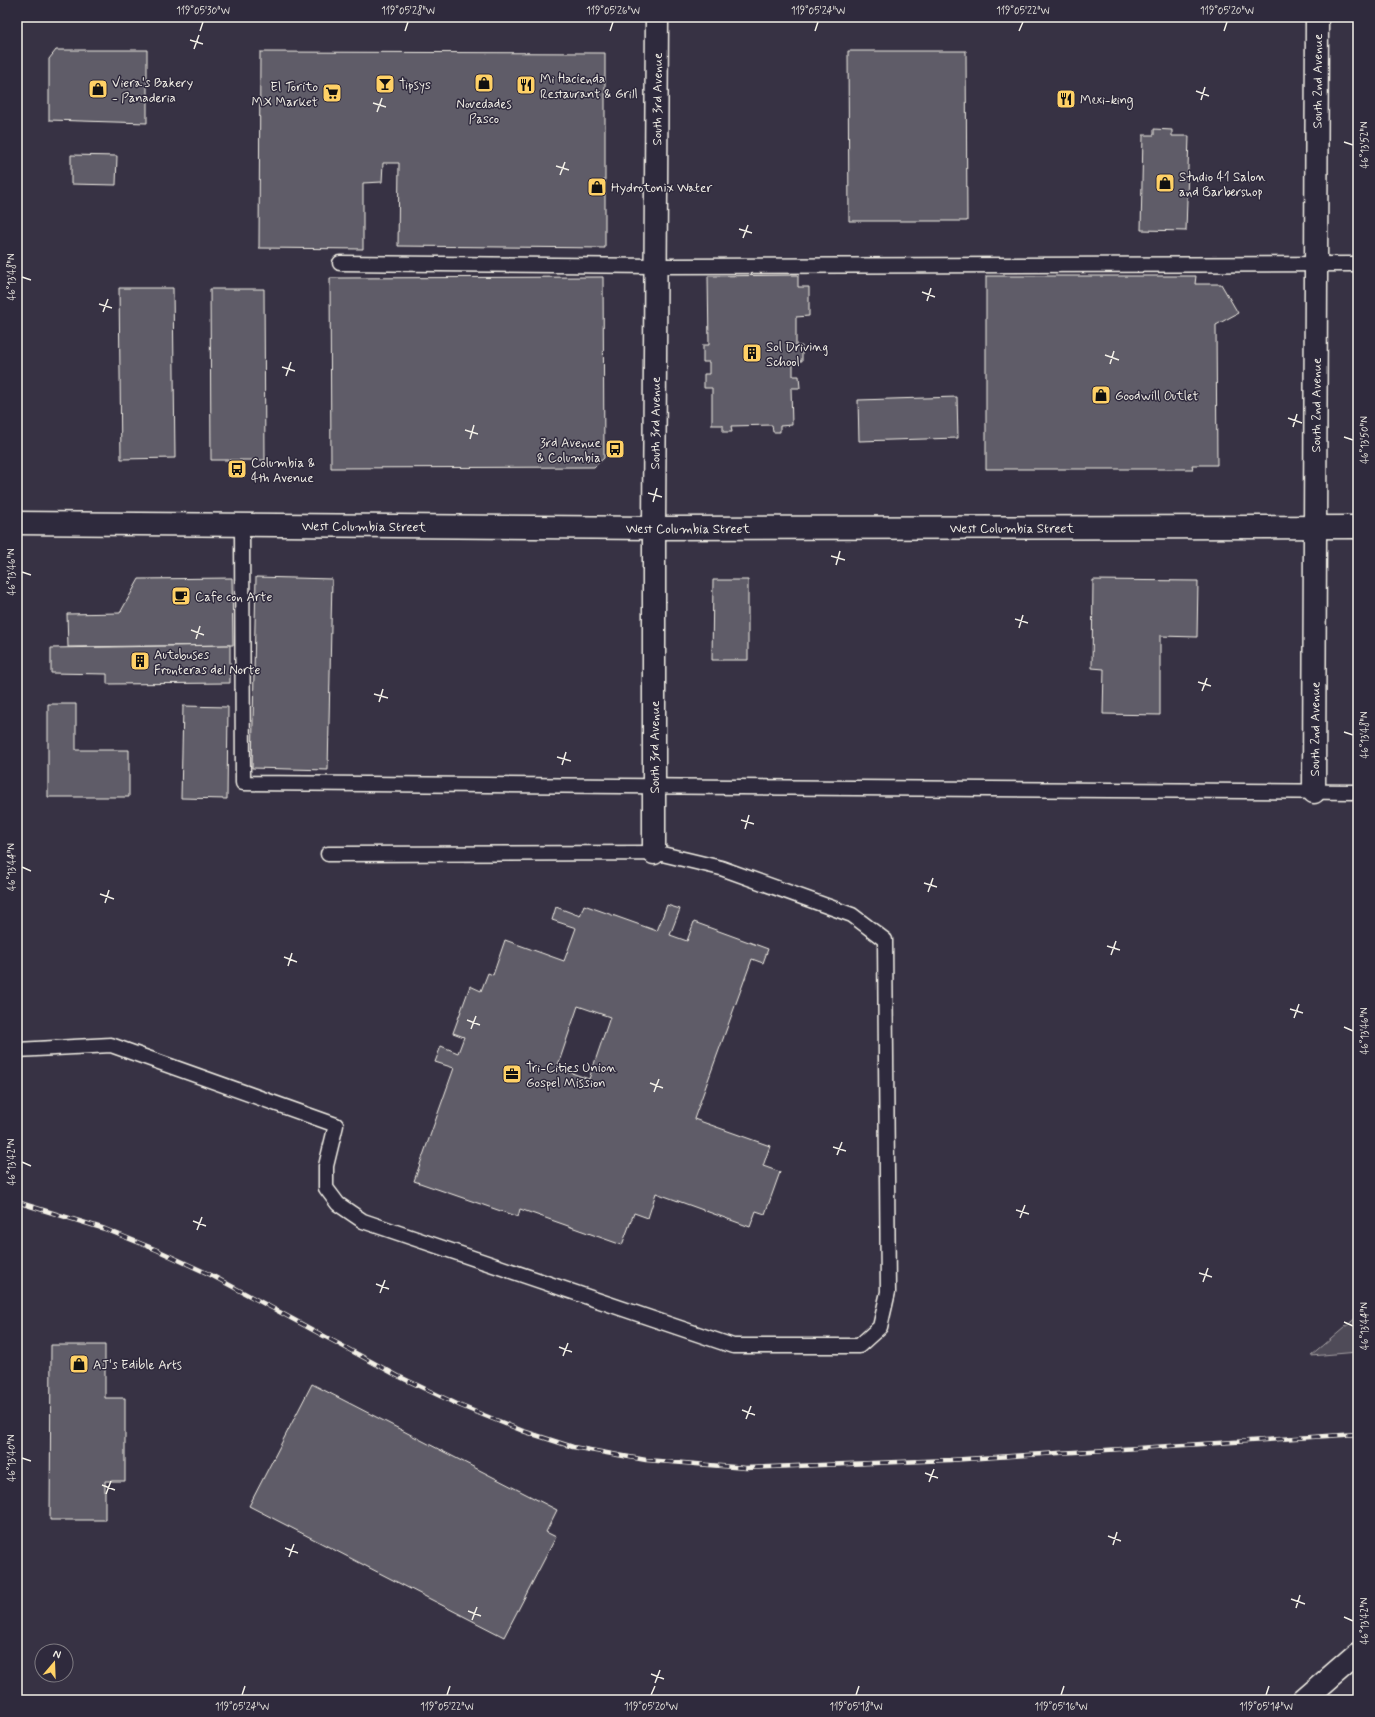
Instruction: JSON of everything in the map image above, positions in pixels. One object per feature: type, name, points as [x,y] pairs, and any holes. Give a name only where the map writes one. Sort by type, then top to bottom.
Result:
[{"type":"street","name":"South 3rd Avenue","points":[[654,853],[657,17]]},
{"type":"street","name":"South 2nd Avenue","points":[[1314,792],[1317,17]]},
{"type":"street","name":"West Columbia Street","points":[[17,524],[654,528],[1358,527]]},
{"type":"street","points":[[1304,1700],[1358,1653]]},
{"type":"lane","points":[[340,263],[656,266],[1358,264]]},
{"type":"lane","points":[[242,525],[243,782],[1358,792]]},
{"type":"lane","points":[[17,1050],[111,1044],[336,1125],[326,1166],[326,1188],[338,1204],[363,1221],[733,1346],[860,1346],[880,1327],[888,1292],[885,940],[852,915],[721,868],[654,853],[328,854]]},
{"type":"shaded area","points":[[1358,1316],[1358,1352],[1311,1356]]},
{"type":"building","name":"Viera's Bakery - Panaderia","points":[[56,50],[147,50],[147,123],[49,120],[49,59]]},
{"type":"building","points":[[848,51],[966,51],[967,221],[849,221]]},
{"type":"building","points":[[260,52],[605,53],[605,248],[398,246],[399,163],[383,163],[382,182],[363,183],[363,249],[259,248]]},
{"type":"building","name":"Studio 41 Salon and Barbershop","points":[[1154,129],[1172,130],[1172,136],[1189,136],[1186,231],[1141,230],[1143,135],[1154,135]]},
{"type":"building","points":[[71,155],[117,156],[116,185],[71,184]]},
{"type":"building","name":"Sol Driving School","points":[[798,275],[798,287],[809,287],[809,316],[796,317],[796,346],[802,346],[802,361],[793,361],[793,376],[799,376],[800,388],[791,388],[792,425],[780,426],[780,432],[773,432],[772,425],[731,426],[732,432],[723,432],[723,425],[712,425],[712,388],[704,388],[704,374],[709,374],[709,362],[703,362],[703,345],[709,345],[708,276]]},
{"type":"building","name":"Goodwill Outlet","points":[[986,276],[1196,276],[1195,284],[1221,284],[1238,313],[1216,325],[1217,465],[1192,465],[1193,469],[986,469]]},
{"type":"building","points":[[603,277],[604,458],[594,467],[331,468],[330,278]]},
{"type":"building","points":[[119,288],[173,288],[175,458],[121,459]]},
{"type":"building","points":[[210,289],[264,289],[265,460],[211,460]]},
{"type":"building","points":[[957,397],[958,438],[859,441],[858,400]]},
{"type":"building","points":[[256,577],[332,579],[328,770],[252,768]]},
{"type":"building","name":"Cafe con Arte","points":[[232,578],[233,645],[68,647],[67,614],[120,613],[139,579]]},
{"type":"building","points":[[713,580],[748,580],[748,660],[712,660]]},
{"type":"building","points":[[1093,580],[1198,581],[1197,637],[1160,636],[1160,715],[1103,714],[1104,669],[1092,668]]},
{"type":"building","name":"Autobuses Fronteras del Norte","points":[[230,645],[230,683],[107,684],[107,674],[51,673],[51,648]]},
{"type":"building","points":[[48,704],[76,704],[76,750],[129,750],[129,797],[48,797]]},
{"type":"building","points":[[183,706],[228,707],[227,799],[181,798]]},
{"type":"building","name":"Tri-Cities Union Gospel Mission","points":[[584,905],[657,931],[667,905],[680,909],[670,935],[687,941],[694,922],[768,949],[763,963],[752,959],[694,1119],[770,1146],[763,1166],[780,1172],[765,1214],[756,1211],[750,1227],[656,1193],[648,1218],[634,1213],[622,1245],[520,1209],[518,1217],[414,1181],[454,1068],[435,1062],[441,1046],[458,1053],[464,1037],[453,1033],[470,986],[481,991],[488,973],[493,975],[505,940],[564,961],[576,928],[552,920],[556,907],[580,916]],"holes":[[[578,1006],[610,1017],[589,1079],[557,1068]]]},
{"type":"building","points":[[51,1345],[105,1345],[105,1398],[125,1398],[125,1481],[105,1481],[105,1520],[50,1520]]},
{"type":"building","points":[[312,1384],[557,1510],[546,1532],[556,1537],[504,1637],[249,1506]]},
{"type":"railway","points":[[17,1202],[105,1229],[157,1250],[211,1275],[398,1376],[461,1406],[523,1431],[573,1447],[646,1460],[746,1468],[950,1460],[1358,1434]]},
{"type":"place","name":"Novedades Pasco","points":[[484,83]]},
{"type":"place","name":"Tipsys","points":[[385,84]]},
{"type":"place","name":"Mi Hacienda Restaurant & Grill","points":[[526,85]]},
{"type":"place","name":"Viera's Bakery - Panaderia","points":[[98,89]]},
{"type":"place","name":"El Torito MX Market","points":[[332,93]]},
{"type":"place","name":"Mexi-king","points":[[1066,99]]},
{"type":"place","name":"Studio 41 Salon and Barbershop","points":[[1165,183]]},
{"type":"place","name":"Hydrotonix Water","points":[[597,187]]},
{"type":"place","name":"Sol Driving School","points":[[752,353]]},
{"type":"place","name":"Goodwill Outlet","points":[[1101,395]]},
{"type":"place","name":"3rd Avenue & Columbia","points":[[615,449]]},
{"type":"place","name":"Columbia & 4th Avenue","points":[[237,469]]},
{"type":"place","name":"Cafe con Arte","points":[[181,596]]},
{"type":"place","name":"Autobuses Fronteras del Norte","points":[[140,661]]},
{"type":"place","name":"Tri-Cities Union Gospel Mission","points":[[512,1074]]},
{"type":"place","name":"AJ's Edible Arts","points":[[79,1364]]}]
